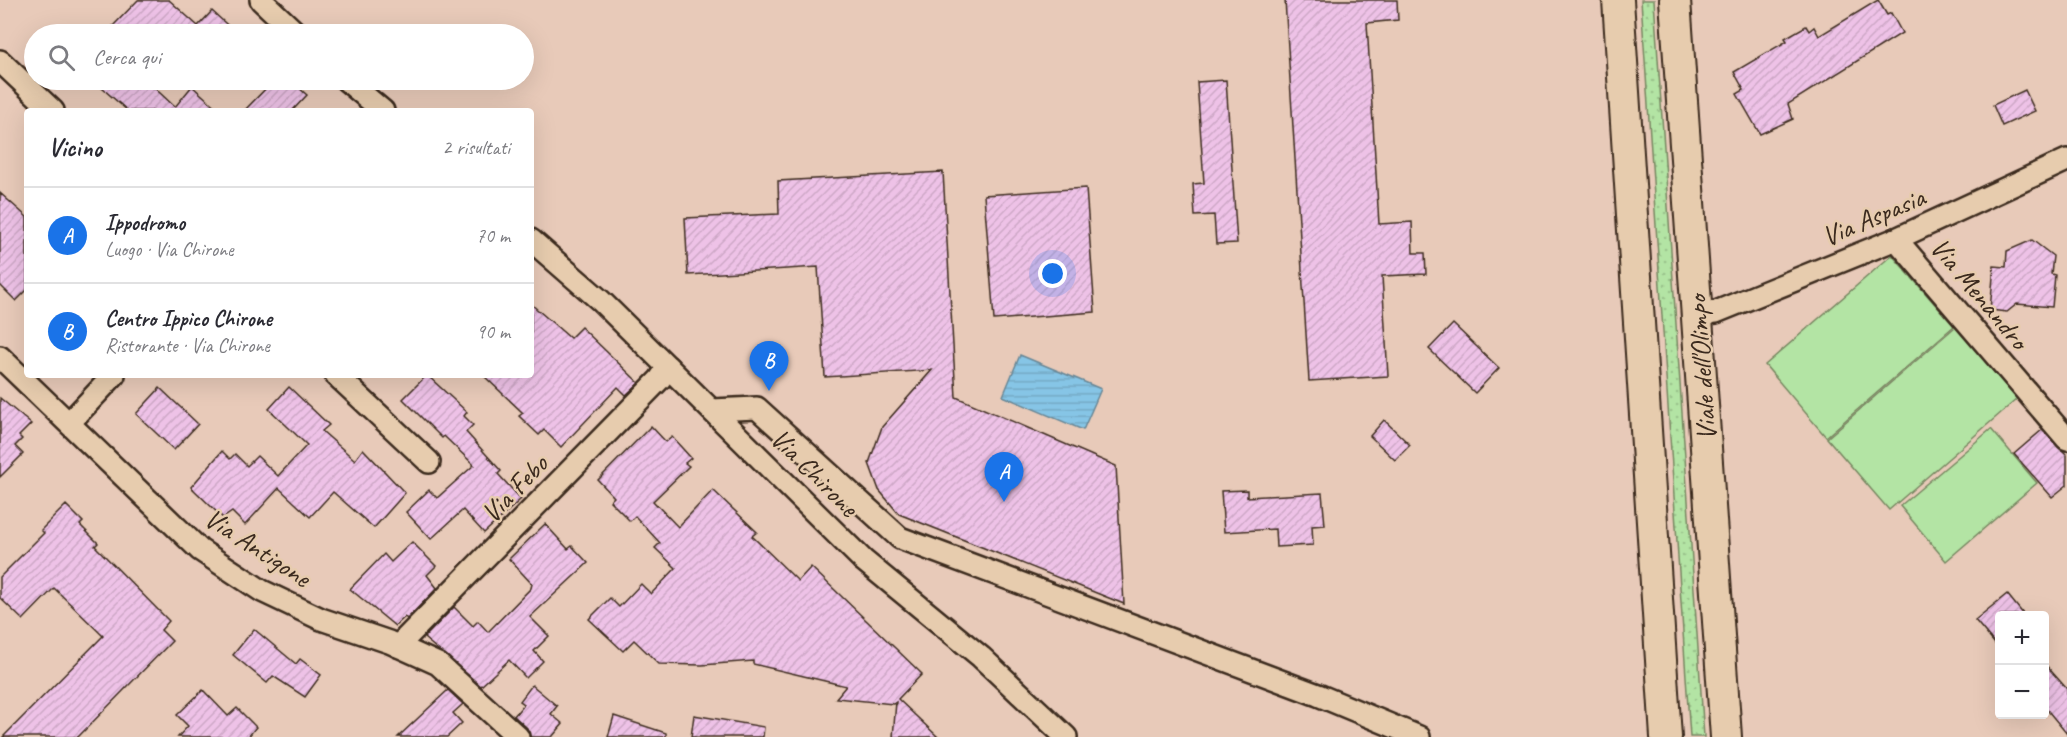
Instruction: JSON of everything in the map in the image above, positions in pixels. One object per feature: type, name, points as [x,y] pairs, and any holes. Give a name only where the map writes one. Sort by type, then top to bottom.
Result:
[{"type":"street","points":[[261,0],[286,24]]},
{"type":"street","name":"Viale dell'Olimpo","points":[[1618,0],[1666,737]]},
{"type":"street","name":"Viale dell'Olimpo","points":[[1676,0],[1726,737]]},
{"type":"street","points":[[0,61],[24,84]]},
{"type":"street","points":[[31,90],[50,108]]},
{"type":"street","points":[[355,90],[372,108]]},
{"type":"street","name":"Via Aspasia","points":[[1697,314],[1716,312],[1896,238],[2067,160]]},
{"type":"street","name":"Via Menandro","points":[[1896,238],[2067,439]]},
{"type":"street","name":"Via Chirone","points":[[534,243],[601,301],[863,560],[981,657],[1066,737]]},
{"type":"street","name":"Via Antigone","points":[[0,357],[200,550],[262,591],[321,619],[398,646],[438,664],[518,737]]},
{"type":"street","name":"Via Febo","points":[[398,646],[660,379],[668,367]]},
{"type":"street","points":[[69,423],[111,378]]},
{"type":"street","points":[[339,378],[429,462]]},
{"type":"street","points":[[712,410],[757,408],[900,538],[1318,695],[1419,737]]},
{"type":"green space","points":[[1641,0],[1654,0],[1704,737],[1690,737]]},
{"type":"green space","points":[[1892,255],[1954,326],[1826,437],[1765,365]]},
{"type":"green space","points":[[1955,327],[2017,399],[1889,510],[1827,438]]},
{"type":"green space","points":[[1991,429],[2037,483],[1946,561],[1900,506]]},
{"type":"water","points":[[1020,355],[1101,389],[1083,430],[1003,396]]},
{"type":"building","points":[[138,0],[169,0],[196,24],[115,24]]},
{"type":"building","points":[[1285,0],[1397,0],[1398,20],[1367,23],[1379,224],[1412,222],[1413,253],[1425,253],[1426,274],[1382,276],[1388,376],[1309,381]]},
{"type":"building","points":[[1878,0],[1887,15],[1891,13],[1902,33],[1788,104],[1793,119],[1760,134],[1737,94],[1744,90],[1734,72],[1787,41],[1785,38],[1806,26],[1809,31],[1814,27],[1819,36]]},
{"type":"building","points":[[212,11],[226,24],[200,24]]},
{"type":"building","points":[[1226,80],[1237,243],[1216,244],[1214,215],[1195,216],[1193,184],[1204,183],[1197,82]]},
{"type":"building","points":[[104,90],[157,90],[175,107],[189,90],[196,90],[217,108],[125,108]]},
{"type":"building","points":[[264,90],[301,90],[307,95],[295,108],[247,108]]},
{"type":"building","points":[[2025,90],[2035,111],[2002,126],[1993,105]]},
{"type":"building","points":[[943,172],[956,397],[1116,466],[1124,604],[899,514],[879,490],[869,463],[882,427],[932,370],[825,377],[818,267],[688,275],[685,218],[779,214],[778,181]]},
{"type":"building","points":[[1086,188],[1095,312],[994,320],[984,195]]},
{"type":"building","points":[[0,193],[24,214],[24,293],[16,301],[0,285]]},
{"type":"building","points":[[2032,240],[2053,256],[2051,274],[2055,275],[2052,307],[2017,304],[2007,312],[1990,310],[1994,266],[2006,267],[2007,251]]},
{"type":"building","points":[[534,307],[570,338],[581,327],[639,383],[626,395],[618,387],[561,447],[544,430],[539,435],[519,416],[523,413],[486,378],[534,378]]},
{"type":"building","points":[[1453,324],[1499,368],[1475,393],[1429,349]]},
{"type":"building","points":[[424,378],[430,378],[467,412],[464,416],[473,425],[466,432],[501,471],[498,474],[521,499],[484,533],[463,510],[431,539],[406,512],[429,490],[437,498],[474,465],[444,436],[442,438],[403,399]]},
{"type":"building","points":[[289,387],[329,425],[322,431],[355,460],[363,449],[405,493],[374,528],[333,492],[310,517],[279,488],[245,525],[232,512],[223,518],[191,487],[222,451],[230,459],[235,454],[247,466],[257,456],[278,476],[307,445],[269,409]]},
{"type":"building","points":[[160,388],[198,424],[174,450],[136,414]]},
{"type":"building","points":[[0,398],[31,424],[19,436],[22,439],[15,446],[23,454],[0,477]]},
{"type":"building","points":[[1384,420],[1410,445],[1395,460],[1370,436]]},
{"type":"building","points":[[651,426],[666,442],[672,437],[691,458],[685,463],[689,466],[653,501],[678,527],[713,490],[757,532],[752,536],[798,581],[811,567],[922,674],[898,699],[938,737],[893,737],[896,702],[893,704],[836,698],[846,686],[753,664],[753,661],[702,665],[659,664],[634,640],[623,651],[589,619],[610,598],[619,607],[641,584],[651,594],[676,568],[655,548],[660,543],[635,516],[630,521],[610,501],[614,497],[598,480]]},
{"type":"building","points":[[2042,430],[2067,455],[2067,485],[2052,497],[2014,454]]},
{"type":"building","points":[[1247,490],[1247,497],[1322,493],[1325,525],[1312,526],[1313,545],[1276,547],[1275,529],[1224,532],[1221,491]]},
{"type":"building","points":[[66,505],[83,522],[80,525],[98,543],[95,546],[169,621],[161,630],[172,641],[78,737],[3,737],[103,636],[54,588],[23,620],[0,598],[0,577],[44,533],[41,530]]},
{"type":"building","points":[[545,524],[568,549],[572,546],[588,563],[530,617],[549,636],[534,651],[543,661],[526,678],[509,660],[481,686],[424,638],[454,607],[473,626],[478,621],[488,632],[531,588],[532,584],[509,559]]},
{"type":"building","points":[[412,542],[436,566],[427,575],[437,588],[407,619],[405,617],[395,626],[350,589],[384,554],[391,562]]},
{"type":"building","points":[[2007,594],[2021,611],[1995,611],[1995,644],[1975,620]]},
{"type":"building","points":[[254,629],[296,664],[300,659],[321,675],[305,697],[273,676],[267,683],[233,655]]},
{"type":"building","points":[[2049,669],[2067,689],[2067,734],[2049,712]]},
{"type":"building","points":[[532,685],[557,706],[551,714],[563,724],[552,737],[530,737],[527,728],[514,716],[524,704],[520,701]]},
{"type":"building","points":[[203,690],[228,716],[237,708],[256,727],[248,737],[178,737],[188,726],[177,715]]},
{"type":"building","points":[[448,690],[463,704],[453,713],[462,723],[447,737],[398,737]]},
{"type":"building","points":[[694,715],[764,727],[763,737],[691,737]]},
{"type":"building","points":[[614,716],[666,733],[666,737],[608,737]]},
{"type":"place","name":"Centro Ippico Chirone","points":[[769,391]]},
{"type":"place","name":"Ippodromo","points":[[1004,502]]}]
